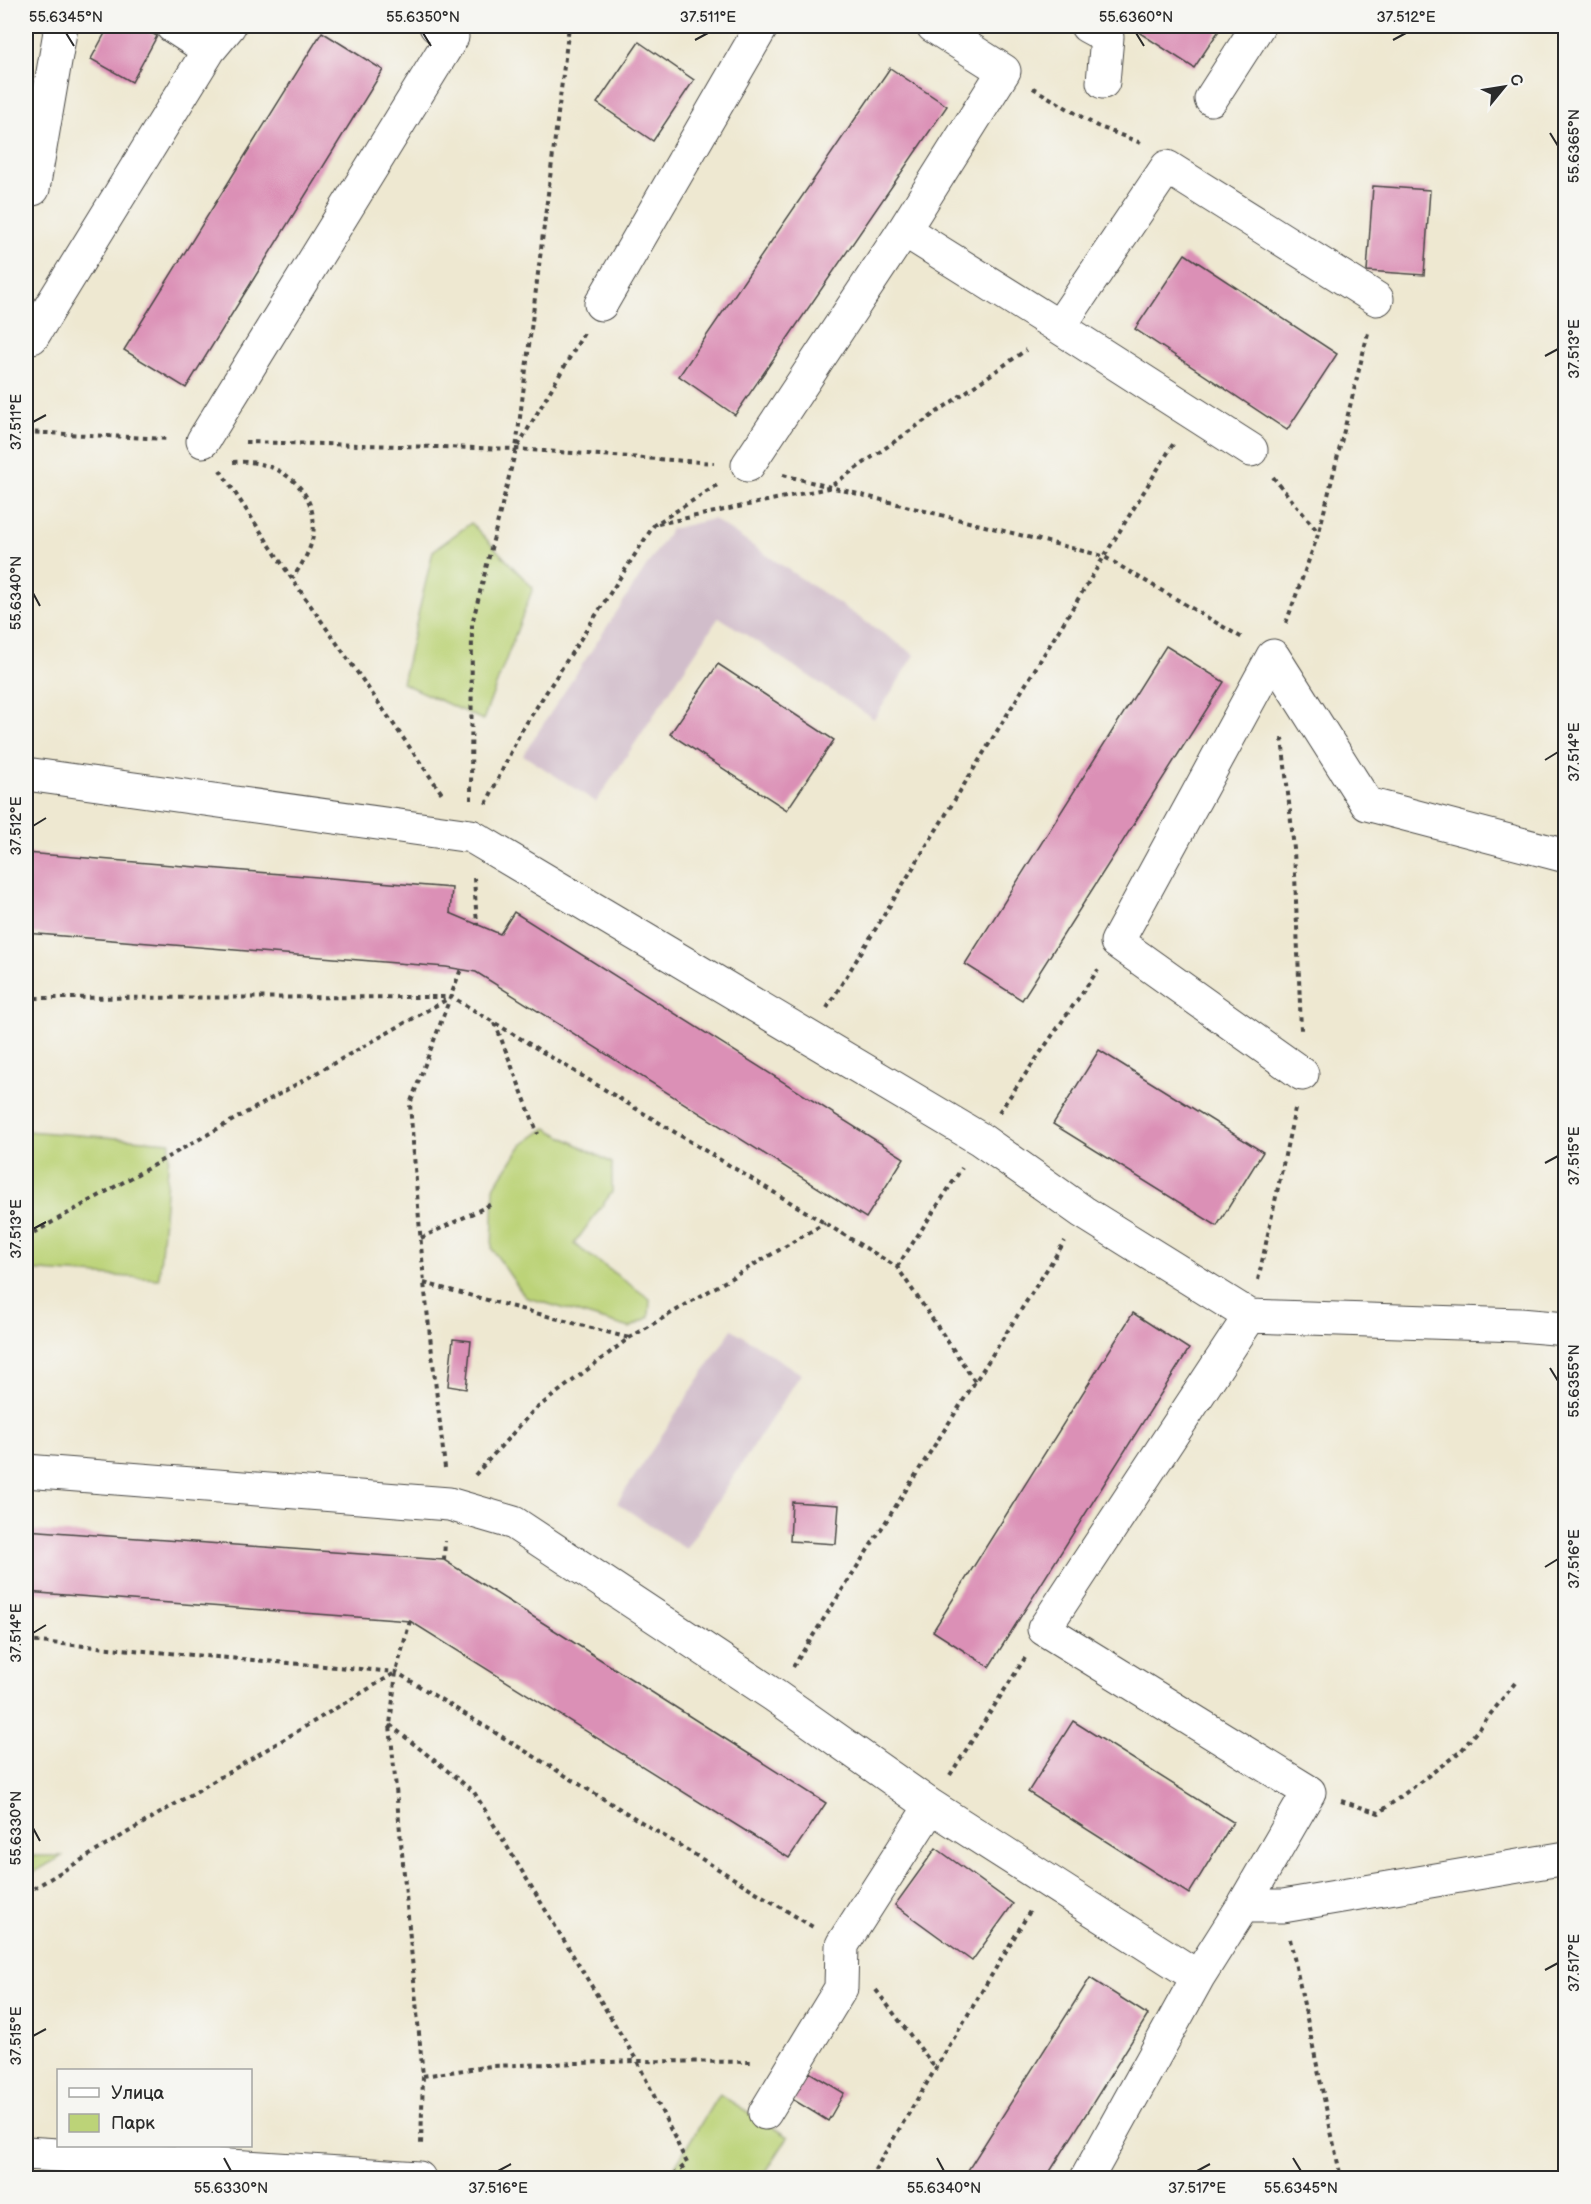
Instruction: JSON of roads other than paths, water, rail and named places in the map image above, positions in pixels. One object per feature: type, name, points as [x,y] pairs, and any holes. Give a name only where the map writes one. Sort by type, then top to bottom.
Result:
[{"type":"lane","points":[[33,189],[61,26]]},
{"type":"lane","points":[[32,337],[219,38],[172,26]]},
{"type":"lane","points":[[203,441],[452,37],[436,26]]},
{"type":"lane","points":[[748,465],[904,230],[1004,71],[933,26]]},
{"type":"lane","points":[[1087,26],[1107,37],[1103,82]]},
{"type":"lane","points":[[1211,99],[1258,26]]},
{"type":"lane","points":[[601,304],[751,29]]},
{"type":"lane","points":[[1059,327],[1167,167],[1377,299]]},
{"type":"lane","points":[[904,230],[1251,450]]},
{"type":"lane","points":[[1302,1074],[1117,942],[1273,656],[1367,804],[1566,856]]},
{"type":"lane","points":[[26,774],[471,836],[808,1039],[980,1139],[1083,1212],[1250,1316],[1520,1325],[1566,1329]]},
{"type":"lane","points":[[1087,2178],[1198,1977],[1243,1906],[1309,1792],[1044,1629],[1250,1316]]},
{"type":"lane","points":[[26,1471],[449,1504],[514,1523],[775,1696],[931,1806],[1198,1977]]},
{"type":"lane","points":[[765,2113],[841,1988],[842,1945],[931,1806]]},
{"type":"lane","points":[[1243,1906],[1282,1906],[1566,1858]]},
{"type":"lane","points":[[26,2153],[420,2167]]}]
